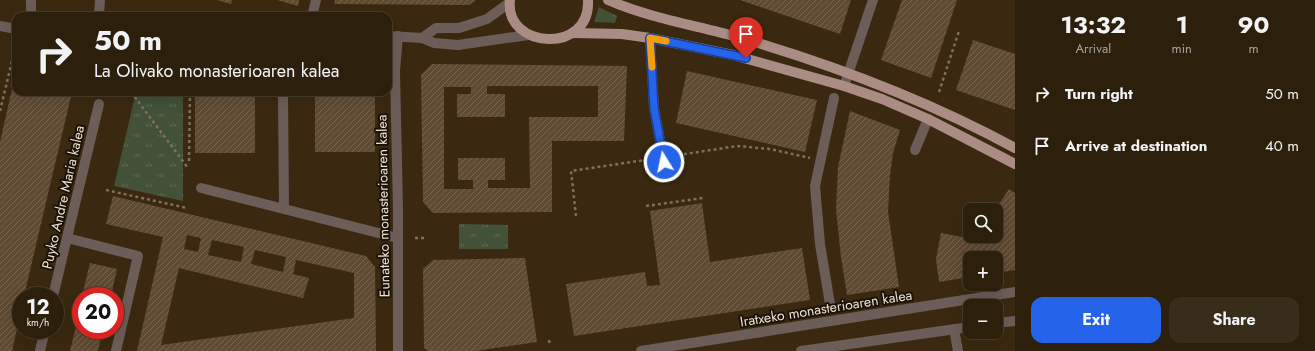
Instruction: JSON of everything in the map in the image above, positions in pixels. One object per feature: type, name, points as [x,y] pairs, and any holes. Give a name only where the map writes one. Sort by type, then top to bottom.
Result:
[{"type":"main road","points":[[573,33],[586,14],[588,0]]},
{"type":"main road","points":[[608,0],[629,9],[739,38],[849,73],[931,106],[1015,148]]},
{"type":"main road","points":[[509,2],[511,14],[517,24],[528,35],[551,41],[573,33],[622,34],[650,38],[733,55],[844,86],[882,99],[928,119],[1015,164]]},
{"type":"street","points":[[31,0],[31,12]]},
{"type":"street","points":[[100,0],[100,12]]},
{"type":"street","points":[[313,12],[316,0]]},
{"type":"street","points":[[844,86],[873,0]]},
{"type":"street","points":[[422,38],[436,28],[459,28],[487,19],[509,2]]},
{"type":"street","points":[[0,26],[12,28]]},
{"type":"street","points":[[393,36],[422,38],[434,43],[458,45],[528,35]]},
{"type":"street","name":"Eunateko monasterioaren kalea","points":[[393,36],[398,238],[398,351]]},
{"type":"street","points":[[650,38],[654,108],[660,164]]},
{"type":"street","points":[[283,96],[284,209]]},
{"type":"street","points":[[830,304],[820,244],[815,186],[834,98]]},
{"type":"street","name":"Puyko Andre Maria kalea","points":[[55,287],[99,104]]},
{"type":"street","points":[[915,150],[928,119]]},
{"type":"street","points":[[201,188],[398,238]]},
{"type":"street","points":[[67,238],[138,256],[116,351]]},
{"type":"street","name":"Iratxeko monasterioaren kalea","points":[[641,351],[1015,292]]},
{"type":"street","points":[[1003,323],[1015,321]]},
{"type":"street","points":[[801,351],[963,328]]},
{"type":"street","points":[[954,329],[958,351]]},
{"type":"street","points":[[40,351],[43,339]]},
{"type":"path","points":[[939,92],[959,31]]},
{"type":"path","points":[[0,111],[12,61]]},
{"type":"path","points":[[133,96],[188,168]]},
{"type":"path","points":[[189,160],[190,96]]},
{"type":"path","points":[[674,163],[680,163],[678,155],[737,146],[770,149],[820,160]]},
{"type":"path","points":[[576,216],[570,171],[645,160],[646,167],[660,164]]},
{"type":"path","points":[[106,190],[187,208]]},
{"type":"path","points":[[646,206],[703,198]]},
{"type":"path","points":[[415,238],[426,238]]},
{"type":"path","points":[[549,340],[550,346]]},
{"type":"green space","points":[[599,7],[617,16],[615,23],[594,22]]},
{"type":"green space","points":[[135,96],[183,96],[183,201],[114,186]]},
{"type":"green space","points":[[459,224],[508,225],[508,249],[459,249]]},
{"type":"building","points":[[217,0],[232,0],[231,4]]},
{"type":"building","points":[[277,0],[299,0],[298,6]]},
{"type":"building","points":[[335,0],[476,0],[469,5],[461,5],[334,4]]},
{"type":"building","points":[[740,0],[851,0],[840,34]]},
{"type":"building","points":[[902,0],[957,0],[931,78],[881,60]]},
{"type":"building","points":[[973,40],[1015,54],[1015,110],[956,90]]},
{"type":"building","points":[[432,64],[627,66],[624,141],[552,141],[552,212],[433,213],[423,202],[421,75]],"holes":[[[487,86],[598,86],[598,117],[529,117],[530,188],[488,188],[488,180],[505,180],[505,158],[458,158],[458,180],[473,180],[473,189],[444,189],[444,87],[471,87],[471,94],[457,94],[457,117],[505,117],[505,94],[487,94]]]},
{"type":"building","points":[[687,71],[817,100],[805,152],[676,123]]},
{"type":"building","points":[[12,89],[12,96],[71,96],[26,287],[12,287],[12,339],[15,339],[12,351],[0,351],[0,142]]},
{"type":"building","points":[[195,96],[255,96],[255,153],[195,153]]},
{"type":"building","points":[[315,96],[375,96],[375,152],[315,152]]},
{"type":"building","points":[[850,111],[900,130],[893,153],[888,212],[899,287],[847,295],[836,209],[838,167]]},
{"type":"building","points":[[1009,189],[1015,193],[1015,270],[1003,272],[1003,251],[963,251],[963,278],[939,282],[936,259],[941,233],[963,237],[963,243],[1003,243],[1003,203],[1000,203]]},
{"type":"building","points":[[113,196],[366,256],[375,267],[376,351],[137,351],[163,237],[106,224]],"holes":[[[187,235],[201,238],[198,252],[184,249]],[[212,240],[244,247],[241,262],[208,255]],[[255,250],[286,257],[283,272],[251,264]],[[296,260],[354,273],[354,318],[161,345],[179,268],[303,298],[309,278],[293,274]]]},
{"type":"building","points":[[702,203],[710,262],[802,248],[810,300],[574,336],[566,284],[645,272],[647,286],[660,285],[650,211]]},
{"type":"building","points":[[525,258],[537,342],[475,351],[428,351],[424,348],[423,269],[433,260]]},
{"type":"building","points":[[90,263],[117,269],[113,287],[84,287]]},
{"type":"building","points":[[73,339],[101,339],[98,351],[70,351]]},
{"type":"slow traffic","points":[[652,67],[650,38],[666,41]]},
{"type":"route","points":[[664,162],[654,108],[650,38],[746,58]]}]
